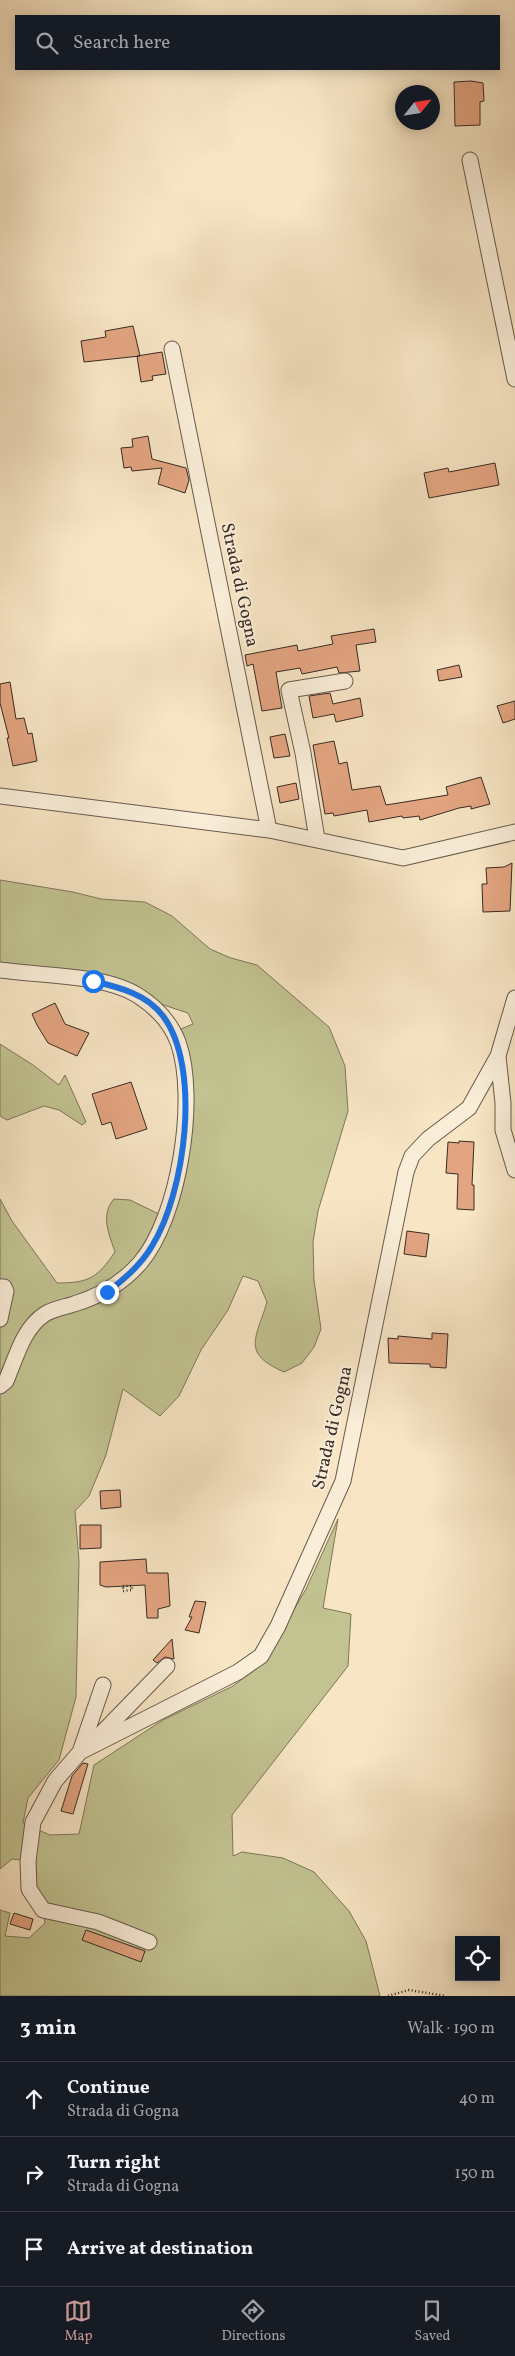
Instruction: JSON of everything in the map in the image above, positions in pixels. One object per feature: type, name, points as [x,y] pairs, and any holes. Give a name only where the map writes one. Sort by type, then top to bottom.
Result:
[{"type":"street","points":[[470,160],[515,379]]},
{"type":"street","name":"Strada di Gogna","points":[[172,349],[269,830]]},
{"type":"street","points":[[316,839],[303,753],[289,690],[344,681]]},
{"type":"street","points":[[0,796],[269,830],[403,858],[515,832]]},
{"type":"street","points":[[0,970],[93,981],[135,994],[155,1007],[163,1015],[178,1043],[184,1074],[186,1099],[180,1172],[162,1225],[153,1245],[129,1274],[107,1292],[46,1313],[28,1331],[6,1381],[0,1386]]},
{"type":"street","name":"Strada di Gogna","points":[[80,1752],[238,1672],[261,1656],[301,1578],[343,1481],[406,1172],[412,1156],[428,1139],[469,1108],[498,1056],[515,998]]},
{"type":"street","name":"Strada di Gogna","points":[[498,1056],[503,1103],[503,1130],[515,1170]]},
{"type":"street","points":[[0,1287],[4,1287],[6,1291],[0,1319]]},
{"type":"street","name":"Strada di Gogna","points":[[149,1942],[98,1922],[44,1910],[29,1889],[28,1861],[33,1822],[55,1781],[80,1752],[97,1738],[167,1666]]},
{"type":"street","name":"Strada di Gogna","points":[[80,1752],[103,1685]]},
{"type":"path","points":[[388,1996],[409,1990],[446,1996]]},
{"type":"green space","points":[[0,880],[73,892],[101,899],[145,902],[172,916],[210,949],[231,958],[257,965],[329,1027],[345,1066],[348,1111],[318,1211],[313,1242],[314,1280],[321,1329],[314,1347],[302,1363],[284,1372],[270,1365],[257,1351],[255,1344],[256,1335],[267,1302],[258,1281],[243,1276],[228,1310],[201,1350],[179,1396],[160,1416],[123,1389],[106,1455],[89,1496],[75,1511],[79,1561],[76,1697],[59,1760],[28,1798],[23,1823],[50,1835],[79,1834],[94,1765],[163,1720],[233,1686],[262,1664],[306,1589],[338,1519],[323,1608],[351,1614],[348,1666],[232,1815],[233,1856],[242,1852],[283,1858],[314,1872],[349,1911],[366,1941],[380,1996],[0,1996],[0,1910],[10,1913],[5,1936],[29,1938],[45,1923],[43,1910],[28,1861],[12,1859],[0,1869],[0,1199],[12,1221],[57,1283],[77,1282],[91,1277],[103,1268],[115,1252],[107,1225],[107,1212],[114,1199],[130,1200],[163,1216],[189,1100],[171,1033],[193,1024],[188,1013],[118,990],[0,969]]},
{"type":"green space","points":[[0,1044],[33,1065],[59,1085],[65,1075],[86,1122],[82,1125],[59,1110],[44,1106],[7,1120],[0,1116]]},
{"type":"building","points":[[471,81],[483,83],[484,101],[480,102],[480,125],[455,126],[454,82]]},
{"type":"building","points":[[133,326],[140,356],[84,362],[81,341],[106,337],[105,331]]},
{"type":"building","points":[[162,352],[166,374],[152,376],[153,380],[141,382],[137,356]]},
{"type":"building","points":[[148,436],[152,459],[186,468],[189,480],[185,493],[158,484],[162,468],[132,471],[131,467],[124,468],[121,448],[133,447],[132,439]]},
{"type":"building","points":[[495,463],[499,485],[429,498],[424,473],[448,468],[449,472]]},
{"type":"building","points":[[374,629],[376,642],[356,645],[360,671],[339,673],[337,667],[302,674],[300,668],[276,672],[282,708],[262,711],[253,664],[247,666],[245,655],[297,645],[298,651],[333,644],[331,636]]},
{"type":"building","points":[[459,665],[462,677],[439,681],[437,670]]},
{"type":"building","points":[[10,682],[16,719],[24,718],[28,734],[32,733],[37,761],[13,766],[7,738],[9,738],[0,703],[0,684]]},
{"type":"building","points":[[330,693],[333,704],[360,698],[363,716],[336,722],[334,714],[313,718],[309,696]]},
{"type":"building","points":[[515,701],[515,719],[503,723],[497,706]]},
{"type":"building","points":[[285,734],[290,756],[274,758],[270,737]]},
{"type":"building","points":[[334,741],[339,764],[347,762],[352,790],[380,786],[386,805],[448,795],[446,787],[481,777],[490,804],[471,809],[471,806],[459,808],[420,820],[419,816],[403,818],[402,816],[369,822],[367,810],[334,816],[333,813],[325,814],[313,745]]},
{"type":"building","points":[[296,783],[299,799],[280,803],[277,787]]},
{"type":"building","points":[[512,863],[510,911],[483,912],[482,884],[487,884],[486,868],[504,867]]},
{"type":"building","points":[[55,1003],[65,1024],[89,1033],[77,1056],[48,1043],[32,1014]]},
{"type":"building","points":[[131,1082],[147,1129],[116,1139],[111,1122],[102,1125],[92,1094]]},
{"type":"building","points":[[459,1141],[474,1142],[472,1185],[474,1185],[474,1210],[457,1209],[458,1174],[446,1173],[448,1142],[459,1143]]},
{"type":"building","points":[[407,1231],[429,1234],[426,1257],[404,1254]]},
{"type":"building","points":[[432,1333],[448,1334],[446,1368],[430,1367],[430,1364],[389,1363],[388,1338],[398,1339],[398,1336],[432,1339]]},
{"type":"building","points":[[120,1490],[121,1507],[101,1509],[100,1491]]},
{"type":"building","points":[[80,1525],[101,1525],[101,1548],[80,1549]]},
{"type":"building","points":[[146,1559],[147,1573],[168,1573],[170,1606],[158,1609],[158,1618],[147,1618],[145,1585],[106,1587],[100,1585],[100,1562]]},
{"type":"building","points":[[195,1601],[206,1602],[199,1633],[185,1630],[192,1617],[189,1617]]},
{"type":"building","points":[[172,1639],[174,1659],[165,1657],[157,1663],[153,1660]]},
{"type":"building","points":[[83,1763],[88,1764],[73,1814],[61,1811],[72,1776]]},
{"type":"building","points":[[14,1913],[33,1919],[30,1930],[10,1924]]},
{"type":"building","points":[[86,1930],[145,1951],[141,1962],[82,1940]]},
{"type":"route","points":[[93,981],[118,987],[135,994],[155,1007],[163,1015],[178,1043],[182,1059],[186,1099],[180,1172],[162,1225],[153,1245],[141,1262],[107,1292]]}]
